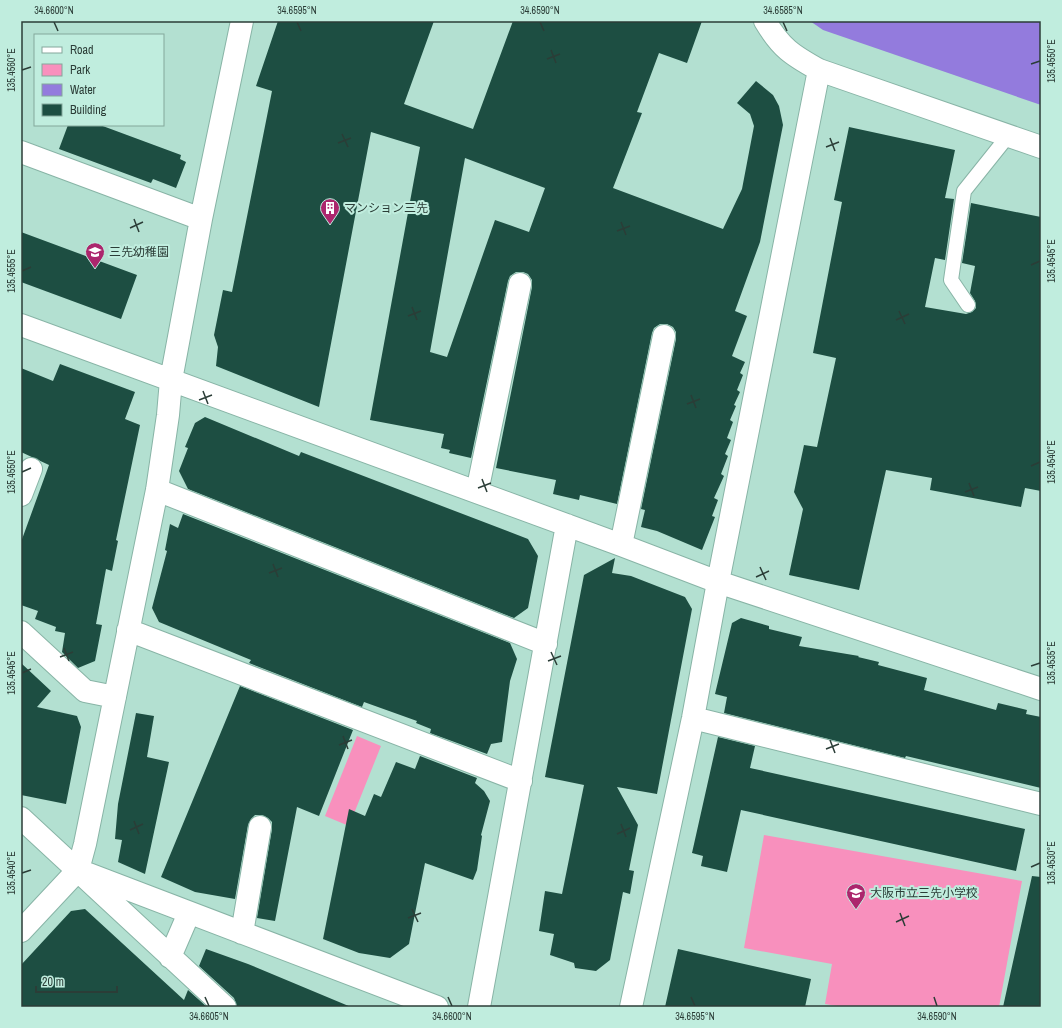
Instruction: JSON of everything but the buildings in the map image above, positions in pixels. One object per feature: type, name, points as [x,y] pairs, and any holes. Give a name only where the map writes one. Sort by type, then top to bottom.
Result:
[{"type":"street","points":[[21,931],[78,870],[157,490],[168,415],[171,380],[201,218],[242,21]]},
{"type":"street","points":[[765,21],[774,36],[791,54],[819,70],[1041,147]]},
{"type":"street","points":[[631,1007],[693,718],[718,582],[819,70]]},
{"type":"street","points":[[21,152],[201,218]]},
{"type":"street","points":[[477,492],[520,284]]},
{"type":"street","points":[[21,325],[567,525],[718,582],[1041,689]]},
{"type":"street","points":[[621,545],[664,336]]},
{"type":"street","points":[[21,495],[31,469]]},
{"type":"street","points":[[157,490],[546,644]]},
{"type":"street","points":[[479,1007],[567,525]]},
{"type":"street","points":[[128,630],[521,781]]},
{"type":"street","points":[[21,632],[85,691],[115,697]]},
{"type":"street","points":[[693,718],[1041,804]]},
{"type":"street","points":[[21,818],[225,1007]]},
{"type":"street","points":[[242,933],[260,826]]},
{"type":"street","points":[[78,870],[437,1007]]},
{"type":"street","points":[[170,957],[189,913]]},
{"type":"lane","points":[[968,305],[951,280],[964,191],[1008,136]]},
{"type":"green space","points":[[357,736],[381,746],[349,826],[325,816]]},
{"type":"green space","points":[[764,835],[1022,881],[999,1007],[843,1007],[825,1004],[832,964],[744,948]]},
{"type":"water","points":[[810,21],[1041,21],[1041,105],[823,30]]},
{"type":"place","name":"マンション三先","points":[[330,225]]},
{"type":"place","name":"三先幼稚園","points":[[95,269]]},
{"type":"place","name":"大阪市立三先小学校","points":[[856,910]]}]
